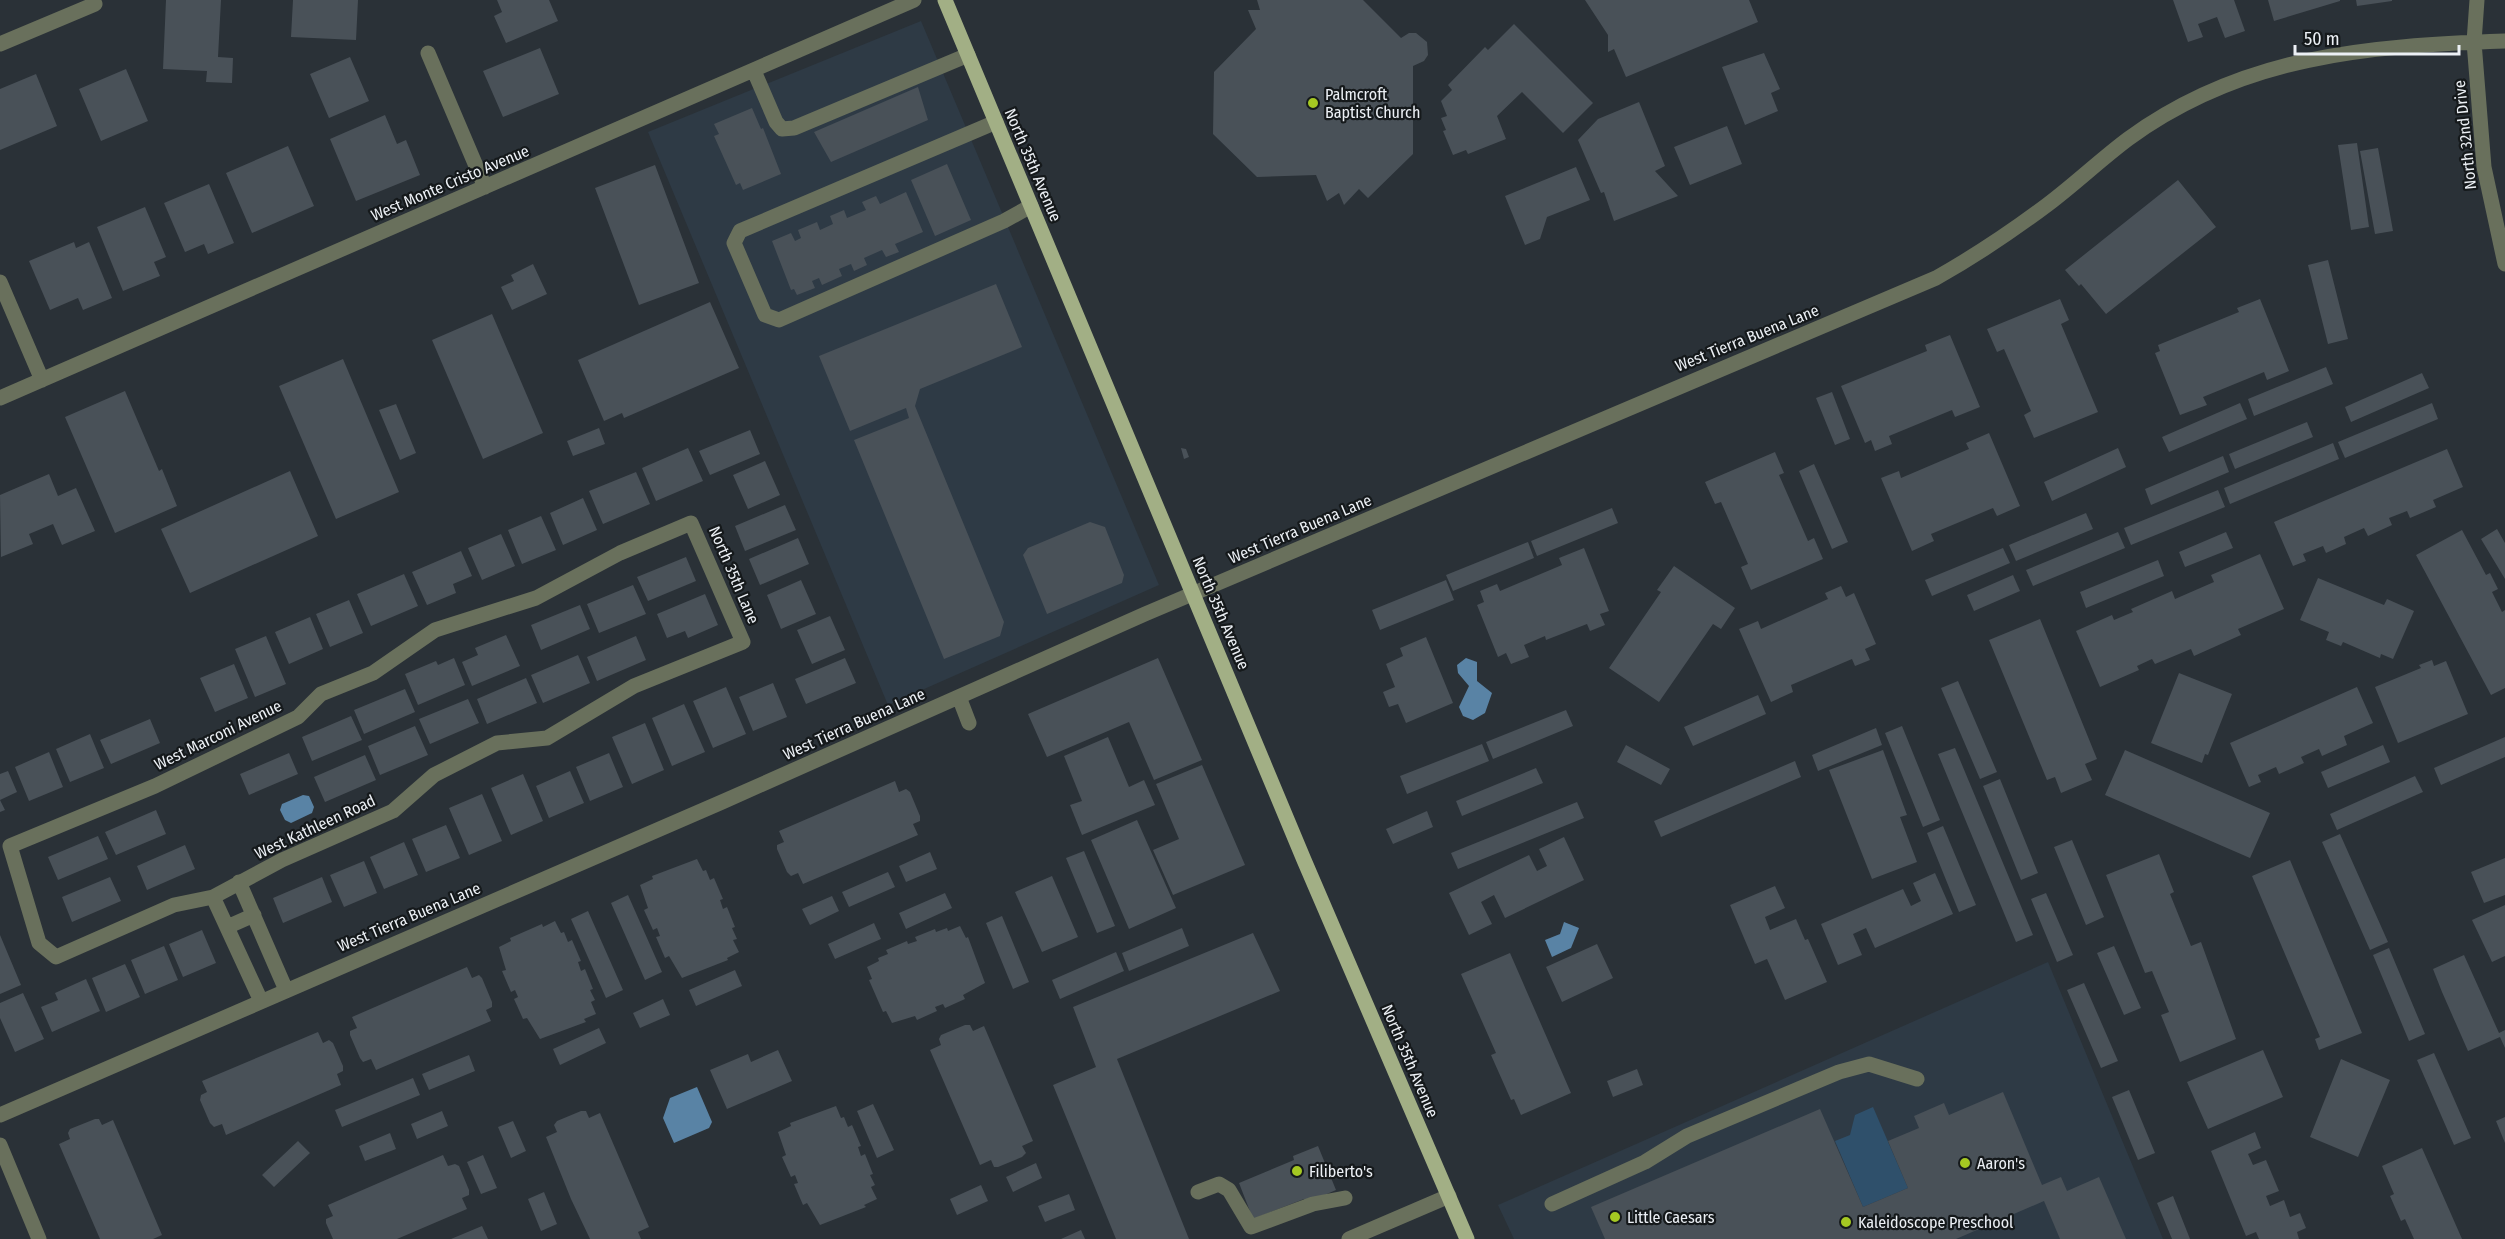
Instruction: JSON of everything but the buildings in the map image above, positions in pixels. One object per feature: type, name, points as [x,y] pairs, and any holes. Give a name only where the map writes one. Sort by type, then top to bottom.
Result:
[{"type":"main road","name":"North 35th Avenue","points":[[945,0],[1193,594],[1467,1239]]},
{"type":"street","name":"West Monte Cristo Avenue","points":[[0,398],[914,0]]},
{"type":"street","name":"North 32nd Drive","points":[[2477,0],[2474,42],[2484,166],[2505,264]]},
{"type":"street","points":[[0,44],[95,4]]},
{"type":"street","name":"West Tierra Buena Lane","points":[[0,1115],[1193,594],[1936,278],[1978,255],[2039,211],[2129,138],[2210,91],[2263,70],[2307,58],[2351,52],[2505,41]]},
{"type":"street","points":[[428,53],[485,187]]},
{"type":"street","points":[[754,71],[776,122],[782,129],[794,128],[968,55]]},
{"type":"street","points":[[996,122],[740,231],[734,243],[765,315],[779,320],[1004,221],[1031,206]]},
{"type":"street","points":[[0,282],[42,380]]},
{"type":"street","name":"North 35th Lane","points":[[692,523],[743,642]]},
{"type":"street","name":"West Marconi Avenue","points":[[56,957],[39,943],[10,846],[155,786],[298,717],[321,694],[373,673],[435,630],[536,598],[620,553],[692,523]]},
{"type":"street","name":"West Kathleen Road","points":[[56,957],[174,905],[213,897],[282,860],[393,811],[434,775],[497,743],[547,738],[634,686],[743,642]]},
{"type":"street","points":[[959,697],[969,723]]},
{"type":"street","points":[[239,882],[286,990]]},
{"type":"street","points":[[213,897],[261,1001]]},
{"type":"street","points":[[227,927],[254,915]]},
{"type":"street","points":[[1552,1204],[1645,1162],[1687,1136],[1839,1072],[1869,1064],[1917,1079]]},
{"type":"street","points":[[0,1145],[39,1239]]},
{"type":"street","points":[[1198,1192],[1219,1184],[1229,1190],[1251,1227],[1313,1204],[1345,1198]]},
{"type":"street","points":[[1349,1239],[1449,1196]]},
{"type":"shaded area","points":[[921,21],[1159,585],[888,705],[648,132]]},
{"type":"shaded area","points":[[1466,658],[1477,662],[1477,681],[1492,693],[1485,713],[1473,720],[1463,716],[1459,707],[1469,686],[1458,673],[1457,665]]},
{"type":"shaded area","points":[[303,795],[309,796],[314,807],[312,813],[291,823],[285,820],[280,810],[282,804]]},
{"type":"shaded area","points":[[1564,922],[1579,928],[1571,948],[1552,957],[1545,940],[1560,934]]},
{"type":"shaded area","points":[[2048,962],[2163,1239],[1514,1239],[1498,1205]]},
{"type":"shaded area","points":[[697,1087],[712,1122],[709,1128],[674,1143],[663,1118],[670,1098]]},
{"type":"shaded area","points":[[1873,1107],[1908,1188],[1863,1207],[1835,1141],[1850,1135],[1855,1115]]},
{"type":"place","name":"Palmcroft Baptist Church","points":[[1313,103]]},
{"type":"place","name":"Aaron's","points":[[1965,1163]]},
{"type":"place","name":"Filiberto's","points":[[1297,1171]]},
{"type":"place","name":"Little Caesars","points":[[1615,1217]]},
{"type":"place","name":"Kaleidoscope Preschool","points":[[1846,1222]]}]
